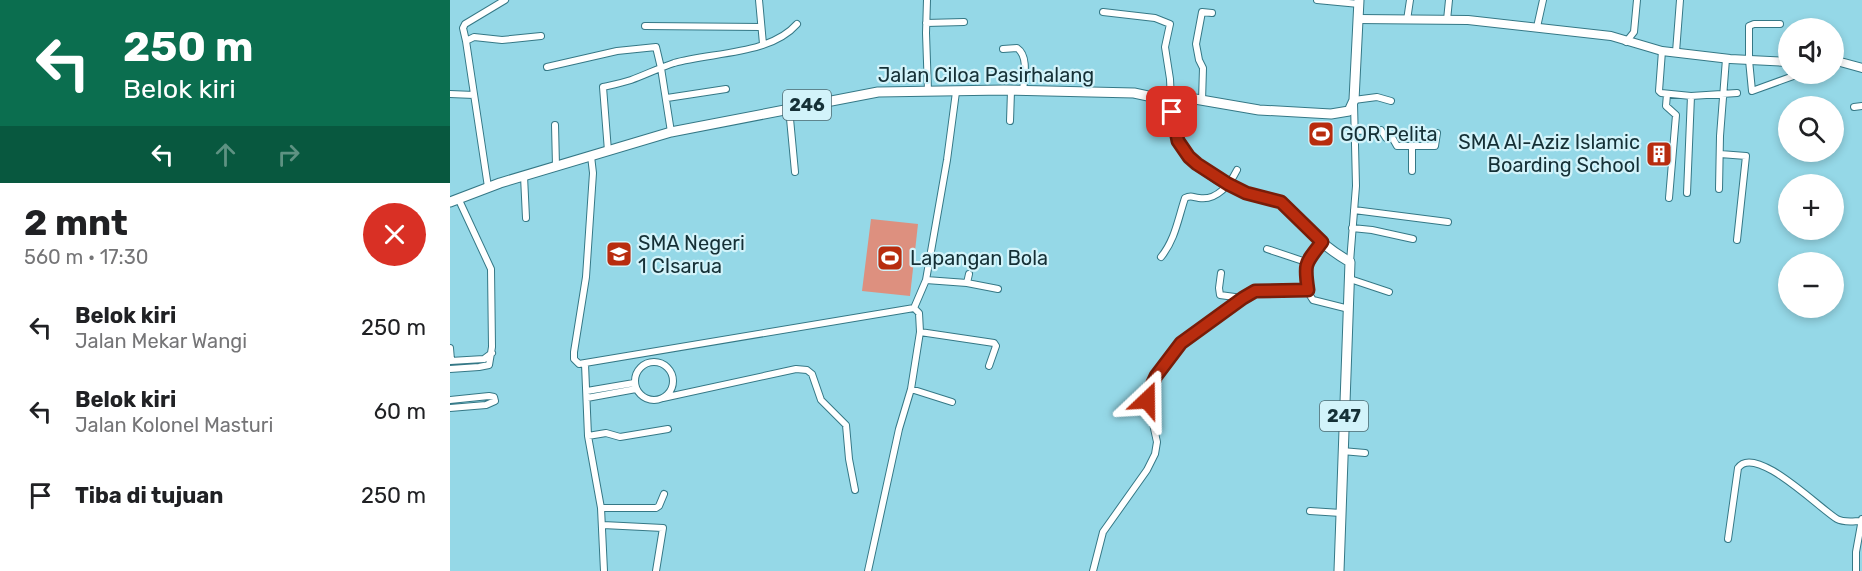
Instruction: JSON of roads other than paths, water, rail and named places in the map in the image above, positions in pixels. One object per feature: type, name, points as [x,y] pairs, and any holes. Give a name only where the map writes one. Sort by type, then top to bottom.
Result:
[{"type":"main road","points":[[1354,101],[1359,2]]},
{"type":"main road","name":"Jalan Ciloa Pasirhalang","points":[[454,200],[524,176],[671,132],[878,92],[1134,93],[1174,101],[1202,101],[1259,110],[1330,114],[1348,111],[1354,101]]},
{"type":"main road","points":[[1174,101],[1172,117],[1175,135],[1180,145],[1197,164],[1255,196],[1281,202],[1333,252],[1350,262]]},
{"type":"main road","name":"247","points":[[1339,571],[1350,262]]},
{"type":"street","points":[[488,188],[464,28],[465,24],[505,0]]},
{"type":"street","points":[[759,0],[763,44]]},
{"type":"street","points":[[927,0],[928,91]]},
{"type":"street","points":[[1317,0],[1359,2]]},
{"type":"street","points":[[1407,20],[1410,0]]},
{"type":"street","points":[[1448,20],[1449,0]]},
{"type":"street","points":[[1538,27],[1543,0]]},
{"type":"street","points":[[1626,42],[1634,32],[1637,0]]},
{"type":"street","points":[[1676,52],[1680,0]]},
{"type":"street","points":[[1103,12],[1155,18],[1170,24],[1165,47],[1174,101]]},
{"type":"street","points":[[1202,101],[1203,68],[1198,56],[1196,38],[1202,12],[1212,13]]},
{"type":"street","points":[[1358,19],[1468,20],[1538,27],[1611,36],[1662,51],[1726,59],[1778,61]]},
{"type":"street","points":[[926,23],[964,22]]},
{"type":"street","points":[[608,151],[603,87],[630,80],[674,63],[747,50],[789,32],[796,24]]},
{"type":"street","points":[[1778,24],[1749,26],[1752,91],[1778,82]]},
{"type":"street","points":[[645,26],[761,27]]},
{"type":"street","points":[[466,41],[474,37],[502,40],[541,36]]},
{"type":"street","points":[[548,67],[616,51],[654,46],[662,68],[671,132]]},
{"type":"street","points":[[1004,49],[1017,48],[1022,52],[1024,58],[1023,91]]},
{"type":"street","points":[[1662,51],[1659,91],[1691,96],[1737,93]]},
{"type":"street","points":[[1719,189],[1726,59]]},
{"type":"street","points":[[1844,63],[1862,68]]},
{"type":"street","points":[[667,98],[726,89]]},
{"type":"street","points":[[1010,121],[1011,91]]},
{"type":"street","points":[[914,308],[926,280],[947,160],[956,92]]},
{"type":"street","points":[[450,94],[474,94]]},
{"type":"street","points":[[1667,94],[1666,106],[1676,115],[1669,198]]},
{"type":"street","points":[[1687,193],[1691,96]]},
{"type":"street","points":[[1350,262],[1356,186],[1354,101],[1377,97],[1391,101]]},
{"type":"street","points":[[1854,106],[1862,106]]},
{"type":"street","points":[[789,108],[795,172]]},
{"type":"street","points":[[555,125],[556,166]]},
{"type":"street","points":[[1354,131],[1381,130],[1386,138],[1393,139],[1395,146],[1435,146],[1437,133]]},
{"type":"street","points":[[1412,146],[1412,171]]},
{"type":"street","points":[[1720,154],[1746,156],[1737,240]]},
{"type":"street","points":[[591,156],[593,173],[588,258],[574,352],[576,362],[585,364],[914,308]]},
{"type":"street","points":[[1161,257],[1176,231],[1185,198],[1214,196],[1237,170]]},
{"type":"street","points":[[524,176],[526,218]]},
{"type":"street","points":[[450,369],[489,365],[492,353],[491,269],[454,200]]},
{"type":"street","points":[[1354,210],[1448,222]]},
{"type":"street","points":[[1352,228],[1413,239]]},
{"type":"street","points":[[1322,242],[1306,262],[1304,274],[1308,290],[1313,300],[1349,309]]},
{"type":"street","points":[[1267,249],[1306,262]]},
{"type":"street","points":[[1221,273],[1220,295],[1243,298]]},
{"type":"street","points":[[967,283],[969,274]]},
{"type":"street","points":[[1350,279],[1389,292]]},
{"type":"street","points":[[926,280],[967,283],[998,289]]},
{"type":"street","points":[[1093,571],[1103,532],[1147,470],[1155,453],[1157,442],[1147,397],[1156,376],[1185,339],[1255,291],[1308,290]]},
{"type":"street","points":[[868,571],[899,429],[911,389],[920,332],[920,316],[914,308]]},
{"type":"street","points":[[920,332],[994,343],[996,346],[989,366]]},
{"type":"street","points":[[450,348],[451,361],[484,359],[492,353]]},
{"type":"street","points":[[686,392],[673,380],[667,367],[652,362],[639,369],[635,386],[640,395],[655,400],[796,369],[807,370],[812,374],[821,400],[846,425],[855,490]]},
{"type":"street","points":[[585,364],[588,436],[602,508],[604,571]]},
{"type":"street","points":[[663,399],[671,391],[673,380]]},
{"type":"street","points":[[587,394],[635,386]]},
{"type":"street","points":[[911,389],[952,402]]},
{"type":"street","points":[[450,400],[489,396],[494,397],[495,401],[486,405],[450,408]]},
{"type":"street","points":[[588,436],[606,433],[620,437],[668,429]]},
{"type":"street","points":[[1342,451],[1365,453]]},
{"type":"street","points":[[1728,538],[1738,468],[1748,462],[1773,470],[1837,519],[1861,520],[1856,552],[1856,571]]},
{"type":"street","points":[[602,508],[656,508],[664,494]]},
{"type":"street","points":[[1310,512],[1341,513]]},
{"type":"street","points":[[603,525],[663,528],[656,571]]},
{"type":"place","name":"GOR Pelita","points":[[1321,134]]},
{"type":"place","name":"SMA Al-Aziz Islamic Boarding School","points":[[1659,154]]},
{"type":"place","name":"SMA Negeri 1 CIsarua","points":[[619,254]]},
{"type":"place","name":"Lapangan Bola","points":[[890,258]]}]
